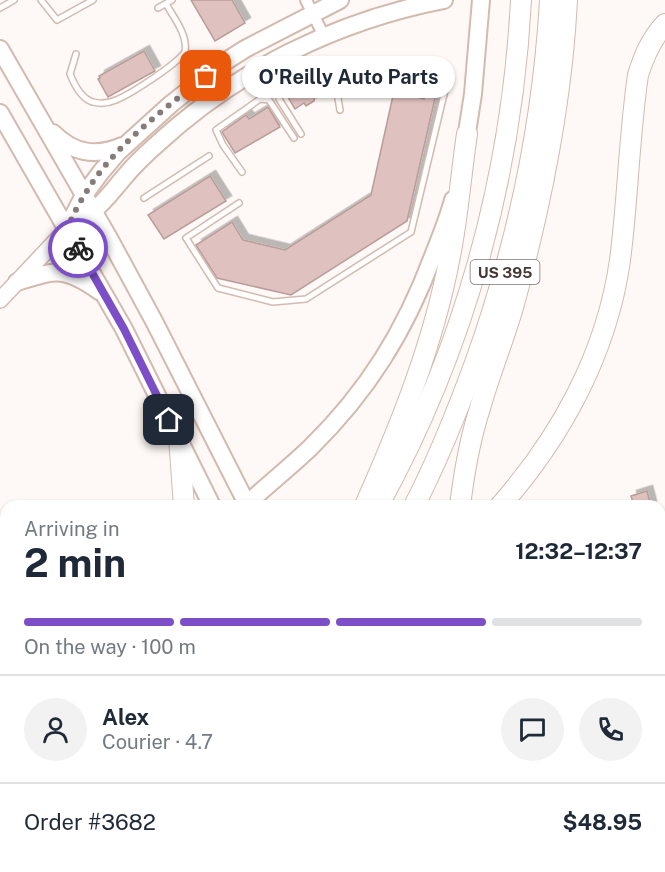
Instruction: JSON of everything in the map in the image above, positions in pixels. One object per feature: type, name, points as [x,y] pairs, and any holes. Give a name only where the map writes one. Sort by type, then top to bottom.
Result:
[{"type":"highway","name":"US 395","points":[[381,500],[429,401],[476,271],[496,195],[508,131],[520,30],[521,0]]},
{"type":"highway","name":"US 395","points":[[417,500],[464,394],[504,277],[522,205],[557,25],[550,0]]},
{"type":"highway","points":[[461,500],[480,407],[513,306],[543,190],[556,112],[557,25],[567,0]]},
{"type":"highway","points":[[505,500],[537,461],[572,406],[597,348],[620,263],[638,75],[646,52],[657,32],[665,24]]},
{"type":"highway","points":[[367,500],[420,371],[442,294],[450,255],[467,134]]},
{"type":"highway","points":[[179,438],[184,500]]},
{"type":"main road","points":[[67,229],[84,195],[101,172],[126,145],[171,104],[223,63],[309,7],[340,0]]},
{"type":"main road","points":[[67,229],[93,211],[156,145],[217,95],[268,62],[324,36],[390,14],[444,0]]},
{"type":"main road","points":[[252,500],[310,448],[345,411],[382,362],[404,324],[436,250],[451,207],[467,134],[479,44],[481,0]]},
{"type":"main road","points":[[0,49],[155,323],[244,500]]},
{"type":"main road","points":[[0,113],[104,294],[209,500]]},
{"type":"main road","points":[[43,124],[70,147],[85,153],[108,152],[126,145]]},
{"type":"main road","points":[[17,282],[48,272],[62,272],[74,274],[104,294]]},
{"type":"street","points":[[309,7],[324,36]]},
{"type":"street","points":[[0,300],[67,229]]},
{"type":"lane","points":[[0,8],[14,0]]},
{"type":"lane","points":[[41,0],[57,20],[93,0]]},
{"type":"lane","points":[[158,8],[172,0]]},
{"type":"lane","points":[[76,54],[69,74],[75,86],[91,102],[104,104],[127,94],[171,65],[185,52],[182,32],[166,4]]},
{"type":"lane","points":[[302,78],[315,69],[322,69],[329,74],[336,86],[340,110]]},
{"type":"lane","points":[[239,203],[186,238],[219,288],[273,302],[306,299],[411,232],[446,86],[423,80]]},
{"type":"lane","points":[[295,82],[279,92],[279,99],[301,134]]},
{"type":"lane","points":[[242,172],[223,145],[216,130],[261,99],[269,100],[294,138]]},
{"type":"lane","points":[[144,198],[209,156]]},
{"type":"building","points":[[191,0],[232,0],[245,23],[215,41]]},
{"type":"building","points":[[144,51],[155,71],[108,97],[98,79],[99,76]]},
{"type":"building","points":[[316,75],[325,88],[315,95],[314,101],[306,106],[304,103],[295,109],[286,94]]},
{"type":"building","points":[[394,91],[424,99],[425,95],[435,98],[407,221],[291,295],[217,278],[196,245],[232,222],[243,240],[285,250],[371,195]]},
{"type":"building","points":[[268,107],[280,127],[235,153],[222,132],[246,115],[249,119]]},
{"type":"building","points":[[210,176],[226,201],[164,239],[148,215]]},
{"type":"building","points":[[647,491],[649,500],[632,500],[631,496]]},
{"type":"way so far","points":[[78,248],[67,229],[95,179],[118,152],[146,125],[206,76]]},
{"type":"place","name":"O'Reilly Auto Parts","points":[[206,76]]},
{"type":"route","points":[[78,248],[124,329],[169,420]]}]
